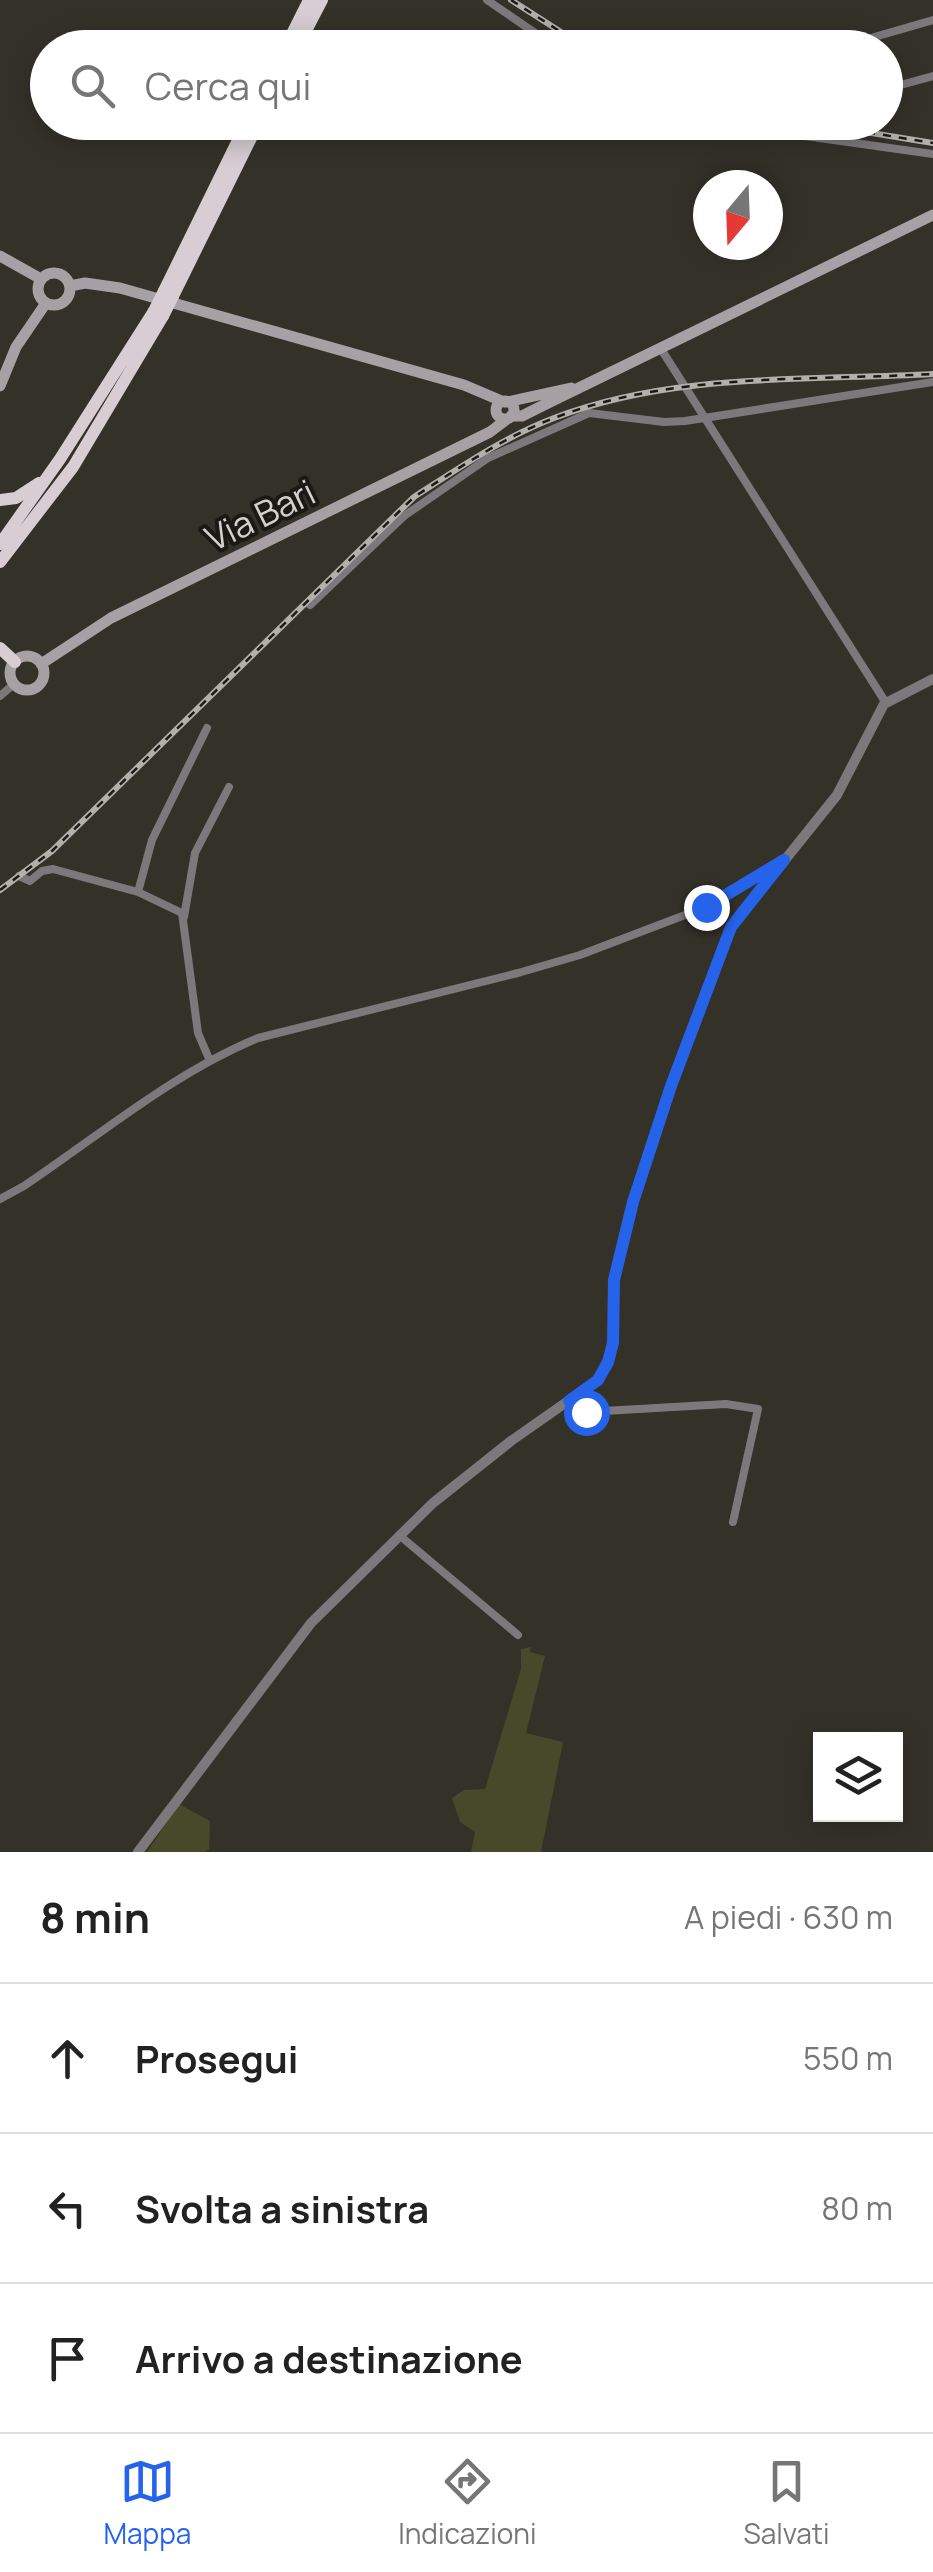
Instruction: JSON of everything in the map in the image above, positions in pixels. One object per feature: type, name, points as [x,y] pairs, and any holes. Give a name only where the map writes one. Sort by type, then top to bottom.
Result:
[{"type":"highway","points":[[294,30],[309,0]]},
{"type":"highway","points":[[307,30],[322,0]]},
{"type":"highway","points":[[168,294],[239,140]]},
{"type":"highway","points":[[1,558],[73,467],[249,140]]},
{"type":"highway","points":[[1,558],[60,459],[158,314]]},
{"type":"highway","points":[[0,500],[26,493],[60,459]]},
{"type":"highway","points":[[0,648],[15,662]]},
{"type":"main road","points":[[70,286],[85,283],[120,288],[478,390],[504,410],[580,387],[933,215]]},
{"type":"main road","points":[[0,256],[42,279]]},
{"type":"main road","points":[[55,273],[65,277],[70,286],[66,300],[56,305],[46,303],[39,295],[42,279],[55,273]]},
{"type":"main road","points":[[0,386],[16,347],[46,303]]},
{"type":"main road","name":"Via Bari","points":[[14,684],[28,690],[37,687],[43,678],[41,664],[82,634],[483,434],[504,410]]},
{"type":"main road","points":[[14,684],[10,675],[15,662],[28,657],[41,664]]},
{"type":"street","points":[[487,0],[531,30]]},
{"type":"street","points":[[903,30],[933,20]]},
{"type":"street","points":[[903,84],[933,76]]},
{"type":"street","points":[[833,140],[933,154]]},
{"type":"street","points":[[661,349],[886,703]]},
{"type":"street","points":[[310,606],[404,516],[465,472],[589,413],[664,422],[703,419],[933,382]]},
{"type":"street","points":[[138,1852],[311,1623],[399,1535],[511,1441],[598,1380],[613,1343],[614,1280],[633,1202],[671,1086],[731,927],[837,795],[886,703],[933,678]]},
{"type":"street","name":"Via Bari","points":[[0,696],[14,684]]},
{"type":"street","points":[[138,892],[152,840],[207,728]]},
{"type":"street","points":[[210,1061],[198,1033],[184,917],[196,854],[229,787]]},
{"type":"street","points":[[0,1198],[24,1186],[210,1061],[258,1038],[518,973],[613,943],[706,907],[784,860]]},
{"type":"street","points":[[19,876],[30,881],[42,870],[53,869],[138,892],[172,906],[184,917]]},
{"type":"street","points":[[569,1401],[586,1412],[726,1404],[758,1409],[733,1522]]},
{"type":"street","points":[[399,1535],[518,1635]]},
{"type":"green space","points":[[531,1647],[530,1652],[545,1656],[526,1733],[563,1742],[541,1852],[471,1852],[475,1832],[460,1822],[452,1798],[464,1790],[485,1789],[521,1669],[521,1649]]},
{"type":"green space","points":[[179,1804],[210,1821],[209,1849],[147,1852]]},
{"type":"railway","points":[[511,0],[558,30]]},
{"type":"railway","points":[[903,138],[933,143]]},
{"type":"railway","points":[[0,890],[52,851],[414,497],[500,444],[554,418],[646,393],[741,381],[933,374]]},
{"type":"route","points":[[586,1412],[569,1401],[598,1380],[608,1362],[613,1343],[614,1280],[621,1244],[671,1086],[731,927],[784,860],[706,907]]}]
